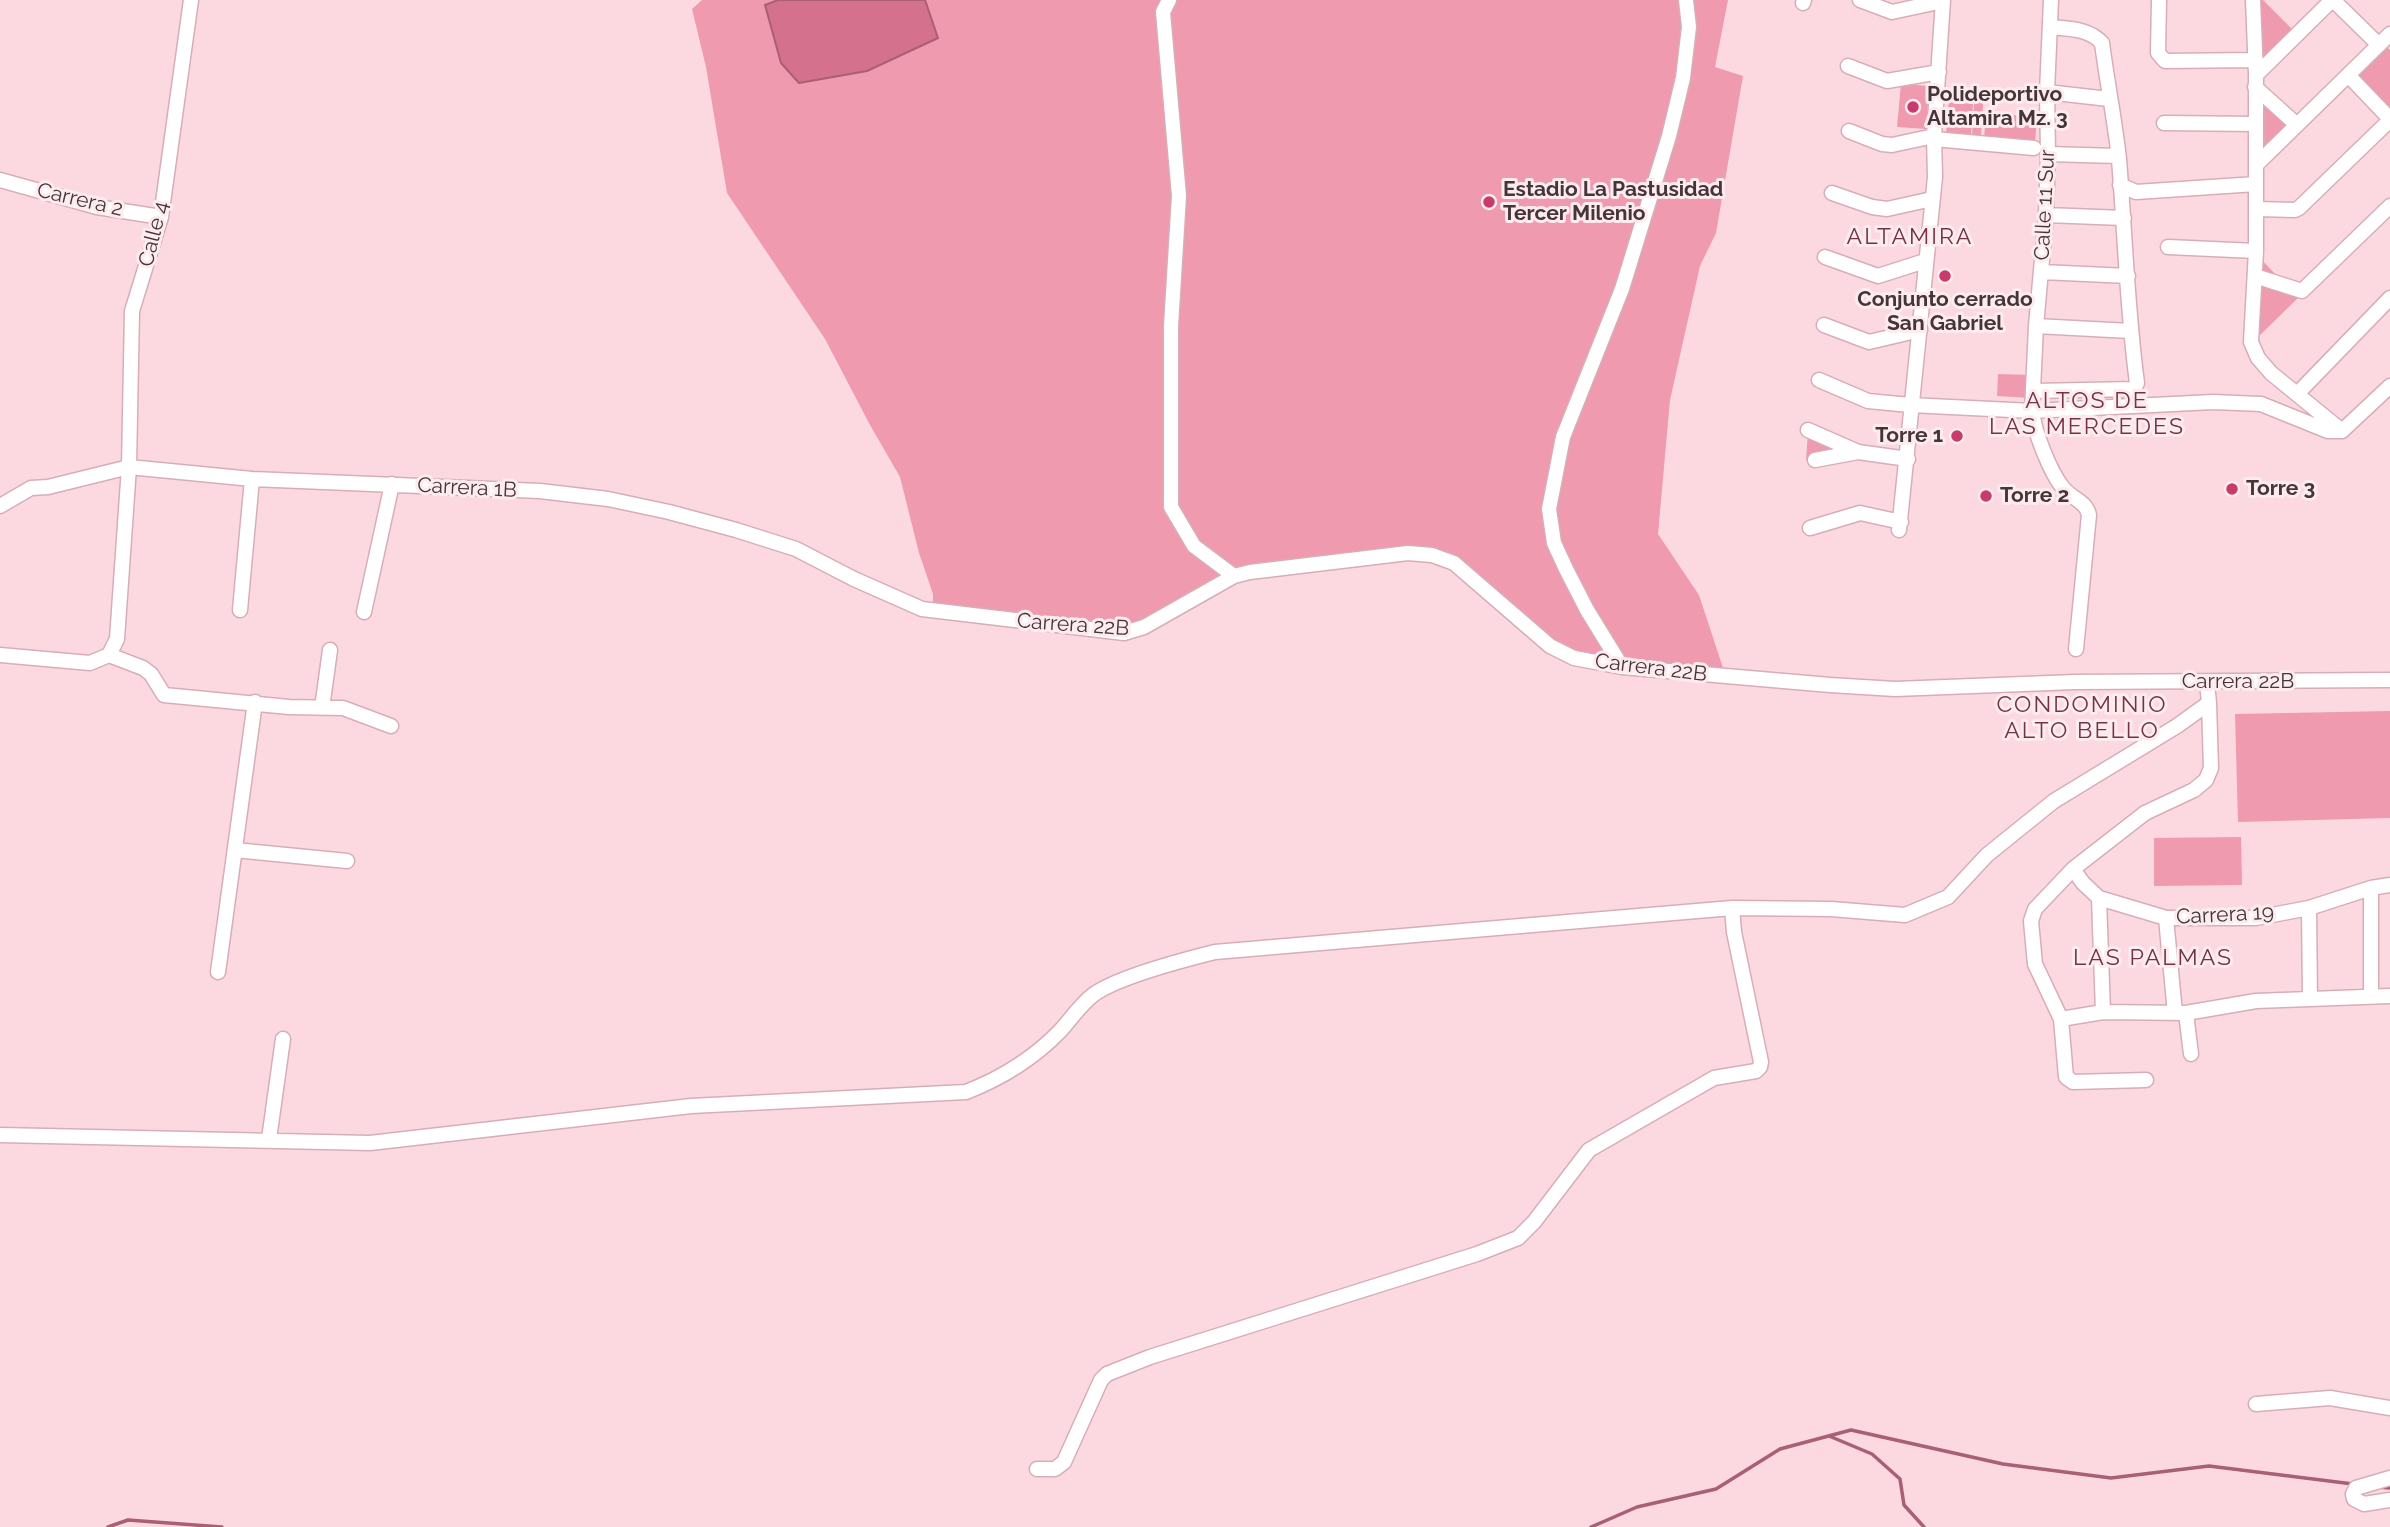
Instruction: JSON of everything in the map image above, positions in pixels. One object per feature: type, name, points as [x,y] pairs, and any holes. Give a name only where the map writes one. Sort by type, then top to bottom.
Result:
[{"type":"street","name":"Calle 4","points":[[108,655],[117,639],[129,467],[132,312],[161,217],[191,0]]},
{"type":"street","points":[[1169,0],[1163,12],[1179,196],[1171,326],[1171,507],[1194,546],[1234,576]]},
{"type":"street","points":[[1622,667],[1587,610],[1566,569],[1554,543],[1549,509],[1563,437],[1622,289],[1670,136],[1683,78],[1689,26],[1686,0]]},
{"type":"street","points":[[1810,528],[1860,513],[1900,526],[1908,459],[1910,405],[1935,177],[1934,137],[1943,0],[1892,12],[1860,0]]},
{"type":"street","name":"Calle 11 Sur","points":[[2032,411],[2046,215],[2051,0]]},
{"type":"street","points":[[2159,0],[2158,52],[2165,61],[2256,60]]},
{"type":"street","points":[[2253,0],[2256,60],[2256,251],[2251,342],[2258,358],[2271,373],[2343,431]]},
{"type":"street","points":[[2256,81],[2333,0],[2379,45]]},
{"type":"street","points":[[2034,391],[2137,387],[2130,331],[2118,156],[2102,43],[2094,34],[2050,27]]},
{"type":"street","points":[[2256,165],[2390,34]]},
{"type":"street","points":[[1848,66],[1887,81],[1939,72]]},
{"type":"street","points":[[2256,209],[2299,208],[2390,119],[2348,75]]},
{"type":"street","points":[[2256,81],[2297,125]]},
{"type":"street","points":[[2047,92],[2109,99]]},
{"type":"street","points":[[2164,123],[2256,124]]},
{"type":"street","points":[[1849,131],[1882,144],[1892,145],[1934,137],[2034,148]]},
{"type":"street","points":[[2048,154],[2118,156]]},
{"type":"street","name":"Carrera 2","points":[[0,180],[97,207],[161,217]]},
{"type":"street","points":[[2120,185],[2136,192],[2256,184]]},
{"type":"street","points":[[1832,193],[1872,207],[1887,209],[1932,199]]},
{"type":"street","points":[[2255,276],[2302,291],[2389,209]]},
{"type":"street","points":[[2046,215],[2123,218]]},
{"type":"street","points":[[2168,247],[2256,251]]},
{"type":"street","points":[[1825,257],[1878,275],[1925,261]]},
{"type":"street","points":[[2042,272],[2128,276]]},
{"type":"street","points":[[2298,393],[2390,298]]},
{"type":"street","points":[[1824,325],[1869,342],[1920,330]]},
{"type":"street","points":[[2036,326],[2130,331]]},
{"type":"street","points":[[1819,380],[1868,401],[1910,405],[2032,411],[2213,402],[2262,404],[2328,430],[2343,431],[2390,386]]},
{"type":"street","points":[[2032,411],[2034,424],[2056,477],[2064,489],[2088,508],[2090,515],[2076,649]]},
{"type":"street","points":[[1808,430],[1858,452],[1908,459]]},
{"type":"street","points":[[1815,460],[1858,452]]},
{"type":"street","name":"Carrera 1B","points":[[0,506],[31,488],[48,487],[129,467],[252,479],[540,491],[608,499],[669,512],[796,549],[854,579],[922,609]]},
{"type":"street","points":[[240,610],[252,479]]},
{"type":"street","points":[[364,612],[393,484]]},
{"type":"street","name":"Carrera 22B","points":[[922,609],[1124,633],[1144,627],[1234,576],[1408,553],[1432,555],[1454,563],[1550,646],[1574,658],[1622,667],[1895,689],[2075,682],[2390,680]]},
{"type":"street","points":[[322,708],[330,650]]},
{"type":"street","points":[[0,655],[90,663],[108,655],[143,668],[151,674],[164,695],[289,707],[343,708],[391,726]]},
{"type":"street","points":[[2146,1080],[2069,1081],[2066,1077],[2061,1019],[2035,964],[2031,921],[2035,909],[2047,894],[2073,869],[2145,813],[2194,790],[2206,780],[2211,768],[2207,683]]},
{"type":"street","points":[[218,972],[255,702]]},
{"type":"street","points":[[0,1135],[370,1143],[691,1106],[965,1092],[987,1084],[1033,1057],[1082,1006],[1108,986],[1215,952],[1732,908],[1832,909],[1905,915],[1948,897],[1987,855],[2054,801],[2177,726],[2209,703]]},
{"type":"street","points":[[235,850],[346,861]]},
{"type":"street","points":[[2073,869],[2082,883],[2099,898],[2103,1012]]},
{"type":"street","name":"Carrera 19","points":[[2099,898],[2166,918],[2256,918],[2309,908],[2371,888],[2390,885]]},
{"type":"street","points":[[2371,888],[2371,996]]},
{"type":"street","points":[[1037,1469],[1055,1469],[1065,1462],[1097,1388],[1107,1374],[1175,1349],[1477,1254],[1518,1238],[1534,1222],[1588,1150],[1714,1078],[1756,1071],[1761,1062],[1758,1040],[1734,932],[1732,908]]},
{"type":"street","points":[[2309,908],[2309,999]]},
{"type":"street","points":[[2166,918],[2180,1013],[2191,1054]]},
{"type":"street","points":[[2061,1019],[2103,1012],[2180,1013],[2256,1001],[2390,996]]},
{"type":"street","points":[[269,1139],[283,1039]]},
{"type":"street","points":[[2256,1404],[2330,1398],[2390,1408]]},
{"type":"street","points":[[2390,1478],[2356,1488],[2353,1494],[2354,1499],[2364,1504],[2390,1500]]},
{"type":"shaded area","points":[[702,0],[1728,0],[1715,67],[1743,76],[1716,233],[1700,266],[1670,400],[1658,534],[1699,595],[1726,677],[1574,658],[1432,555],[1250,572],[1134,631],[933,610],[933,594],[919,553],[900,477],[825,339],[727,193],[706,67],[692,9]]},
{"type":"shaded area","points":[[778,0],[925,0],[938,38],[867,71],[799,83],[781,63],[765,5]]},
{"type":"shaded area","points":[[2261,0],[2294,31],[2259,66]]},
{"type":"shaded area","points":[[2383,43],[2390,50],[2390,110],[2353,73]]},
{"type":"shaded area","name":"Polideportivo Altamira Mz. 3","points":[[1901,84],[1929,86],[1926,129],[1897,127]]},
{"type":"shaded area","points":[[1950,88],[1974,90],[1971,135],[1946,134]]},
{"type":"shaded area","points":[[1975,90],[1984,90],[1981,136],[1972,136]]},
{"type":"shaded area","points":[[2257,92],[2292,124],[2259,155]]},
{"type":"shaded area","points":[[1986,113],[2037,117],[2035,143],[1984,139]]},
{"type":"shaded area","points":[[2258,256],[2298,298],[2256,339]]},
{"type":"shaded area","points":[[1998,374],[2031,375],[2030,398],[1997,396]]},
{"type":"shaded area","points":[[1808,432],[1854,452],[1806,460]]},
{"type":"shaded area","points":[[2390,711],[2390,818],[2238,822],[2235,714]]},
{"type":"shaded area","points":[[2241,837],[2242,885],[2154,886],[2154,838]]},
{"type":"waterway","points":[[1591,1527],[1637,1507],[1716,1489],[1780,1449],[1851,1430],[2003,1464],[2111,1478],[2209,1466],[2353,1484]]},
{"type":"waterway","points":[[1829,1436],[1872,1454],[1900,1479],[1904,1505],[1924,1527]]},
{"type":"waterway","points":[[2378,1487],[2390,1488]]},
{"type":"waterway","points":[[108,1527],[128,1520],[222,1527]]},
{"type":"place","name":"Polideportivo Altamira Mz. 3","points":[[1913,107]]},
{"type":"place","name":"Estadio La Pastusidad Tercer Milenio","points":[[1489,202]]},
{"type":"place","name":"Conjunto cerrado San Gabriel","points":[[1945,276]]},
{"type":"place","name":"Torre 1","points":[[1957,436]]},
{"type":"place","name":"Torre 3","points":[[2232,489]]},
{"type":"place","name":"Torre 2","points":[[1986,496]]},
{"type":"district","name":"ALTAMIRA","points":[[1910,237]]},
{"type":"district","name":"ALTOS DE LAS MERCEDES","points":[[2087,414]]},
{"type":"district","name":"CONDOMINIO ALTO BELLO","points":[[2082,718]]},
{"type":"district","name":"LAS PALMAS","points":[[2153,958]]}]
